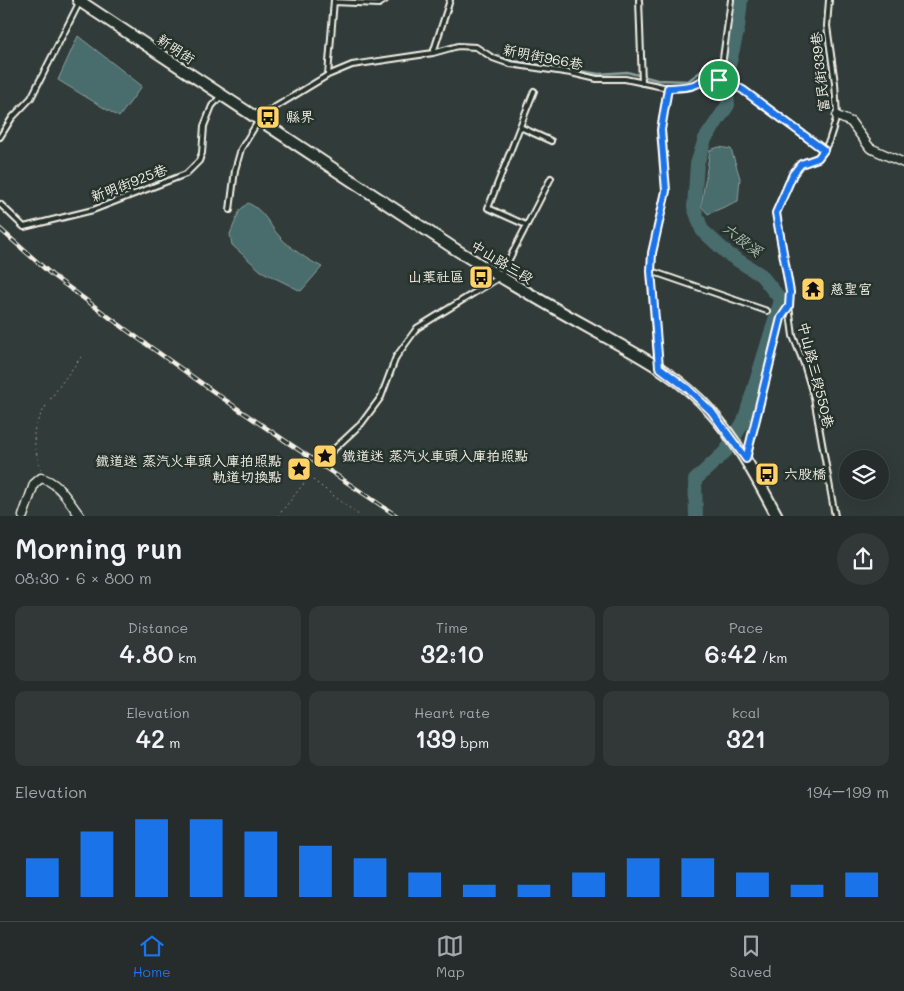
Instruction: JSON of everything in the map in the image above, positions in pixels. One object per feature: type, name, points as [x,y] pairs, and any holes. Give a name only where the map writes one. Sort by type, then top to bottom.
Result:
[{"type":"street","name":"新明街","points":[[79,1],[258,119]]},
{"type":"street","points":[[837,116],[851,122],[870,148],[904,163]]},
{"type":"street","name":"中山路三段","points":[[258,119],[500,278],[659,367],[688,389],[711,411],[746,459]]},
{"type":"street","points":[[746,459],[777,516]]},
{"type":"street","points":[[23,516],[34,484],[41,478],[50,480],[80,516]]},
{"type":"lane","points":[[328,75],[334,1],[379,4],[385,0]]},
{"type":"lane","points":[[433,53],[450,0]]},
{"type":"lane","points":[[639,0],[642,83]]},
{"type":"lane","points":[[721,73],[731,0]]},
{"type":"lane","name":"富民街339巷","points":[[829,0],[827,26],[835,83],[837,116],[829,141]]},
{"type":"lane","points":[[0,137],[12,118],[31,98],[79,1]]},
{"type":"lane","name":"新明街966巷","points":[[258,119],[328,75],[352,65],[433,53],[458,46],[476,47],[493,58],[510,64],[597,79],[625,78],[668,88],[689,87],[700,83],[706,78],[729,82],[743,90],[824,150]]},
{"type":"lane","points":[[659,367],[651,271],[652,253],[666,191],[661,130],[668,88]]},
{"type":"lane","points":[[526,225],[488,208],[534,91]]},
{"type":"lane","name":"新明街925巷","points":[[0,204],[24,227],[93,210],[186,174],[200,161],[204,126],[212,106],[222,95]]},
{"type":"lane","points":[[230,210],[240,149],[258,119]]},
{"type":"lane","points":[[520,127],[551,141]]},
{"type":"lane","name":"中山路三段550巷","points":[[829,141],[818,158],[801,164],[793,174],[776,213],[790,292],[789,306],[793,336],[814,398],[834,516]]},
{"type":"lane","points":[[330,452],[361,424],[381,397],[396,358],[417,328],[500,278],[551,178]]},
{"type":"lane","points":[[651,271],[767,311]]},
{"type":"lane","points":[[746,459],[781,318],[789,306]]},
{"type":"path","points":[[41,478],[34,434],[36,425],[48,404],[82,357]]},
{"type":"path","points":[[278,516],[309,477],[360,516]]},
{"type":"water","points":[[78,36],[142,86],[119,117],[58,80]]},
{"type":"water","points":[[719,147],[731,149],[740,178],[738,201],[708,214],[701,206],[710,150]]},
{"type":"water","points":[[248,203],[262,214],[289,246],[305,258],[322,267],[301,291],[261,271],[232,245],[230,234],[240,210]]},
{"type":"waterway","name":"六股溪","points":[[696,516],[695,480],[726,451],[744,421],[781,300],[761,275],[728,254],[702,230],[694,207],[697,164],[705,139],[728,105],[726,78],[738,28],[741,0]]},
{"type":"waterway","points":[[497,55],[509,60],[599,74],[627,72],[657,80],[688,81],[703,70],[716,74]]},
{"type":"railway","points":[[0,229],[52,275],[132,334],[241,411],[397,516]]},
{"type":"place","name":"縣界","points":[[268,117]]},
{"type":"place","name":"山葉社區","points":[[481,277]]},
{"type":"place","name":"慈聖宮","points":[[813,289]]},
{"type":"place","name":"鐵道迷 蒸汽火車頭入庫拍照點","points":[[325,456]]},
{"type":"place","name":"鐵道迷 蒸汽火車頭入庫拍照點 軌道切換點","points":[[299,469]]},
{"type":"place","name":"六股橋","points":[[767,474]]},
{"type":"route","points":[[706,78],[719,80],[729,82],[743,90],[824,150],[818,158],[801,164],[793,174],[776,213],[790,292],[789,306],[781,318],[746,459],[711,411],[688,389],[659,367],[651,271],[652,253],[666,191],[661,130],[668,88],[689,87],[700,83],[706,78]]}]
